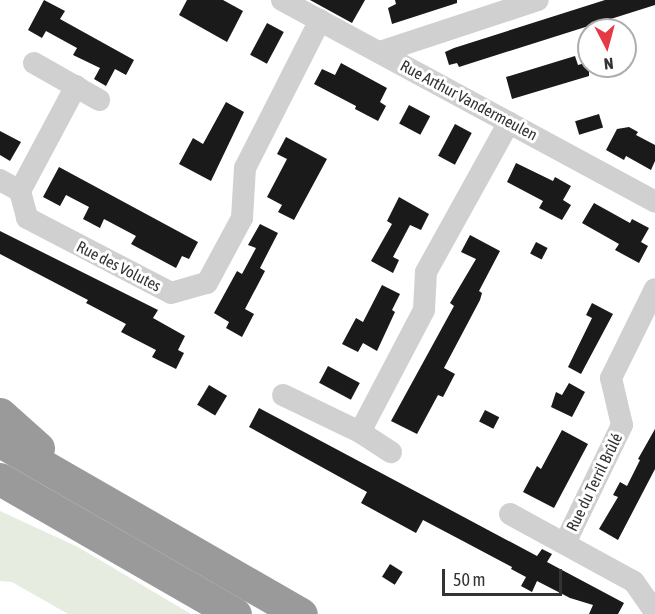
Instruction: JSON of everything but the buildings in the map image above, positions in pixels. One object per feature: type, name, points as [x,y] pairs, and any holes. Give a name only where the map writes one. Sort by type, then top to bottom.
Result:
[{"type":"highway","points":[[0,414],[84,490]]},
{"type":"highway","points":[[0,441],[301,614]]},
{"type":"highway","points":[[0,479],[235,614]]},
{"type":"highway","points":[[0,496],[99,536]]},
{"type":"street","name":"Rue Arthur Vandermeulen","points":[[282,0],[655,202]]},
{"type":"street","points":[[380,52],[538,0]]},
{"type":"street","name":"Rue des Volutes","points":[[76,86],[10,185],[27,218],[171,292],[207,283],[242,218],[245,168],[320,20]]},
{"type":"street","points":[[34,63],[99,100]]},
{"type":"street","points":[[360,432],[424,310],[426,272],[509,122]]},
{"type":"street","name":"Rue du Terril Brûlé","points":[[565,543],[622,425],[610,378],[655,289]]},
{"type":"street","points":[[283,395],[360,432],[391,452]]},
{"type":"street","name":"Rue du Terril Brûlé","points":[[510,514],[634,582],[655,612]]},
{"type":"shaded area","points":[[0,511],[78,547],[191,614],[68,614],[12,582],[0,581]]}]
